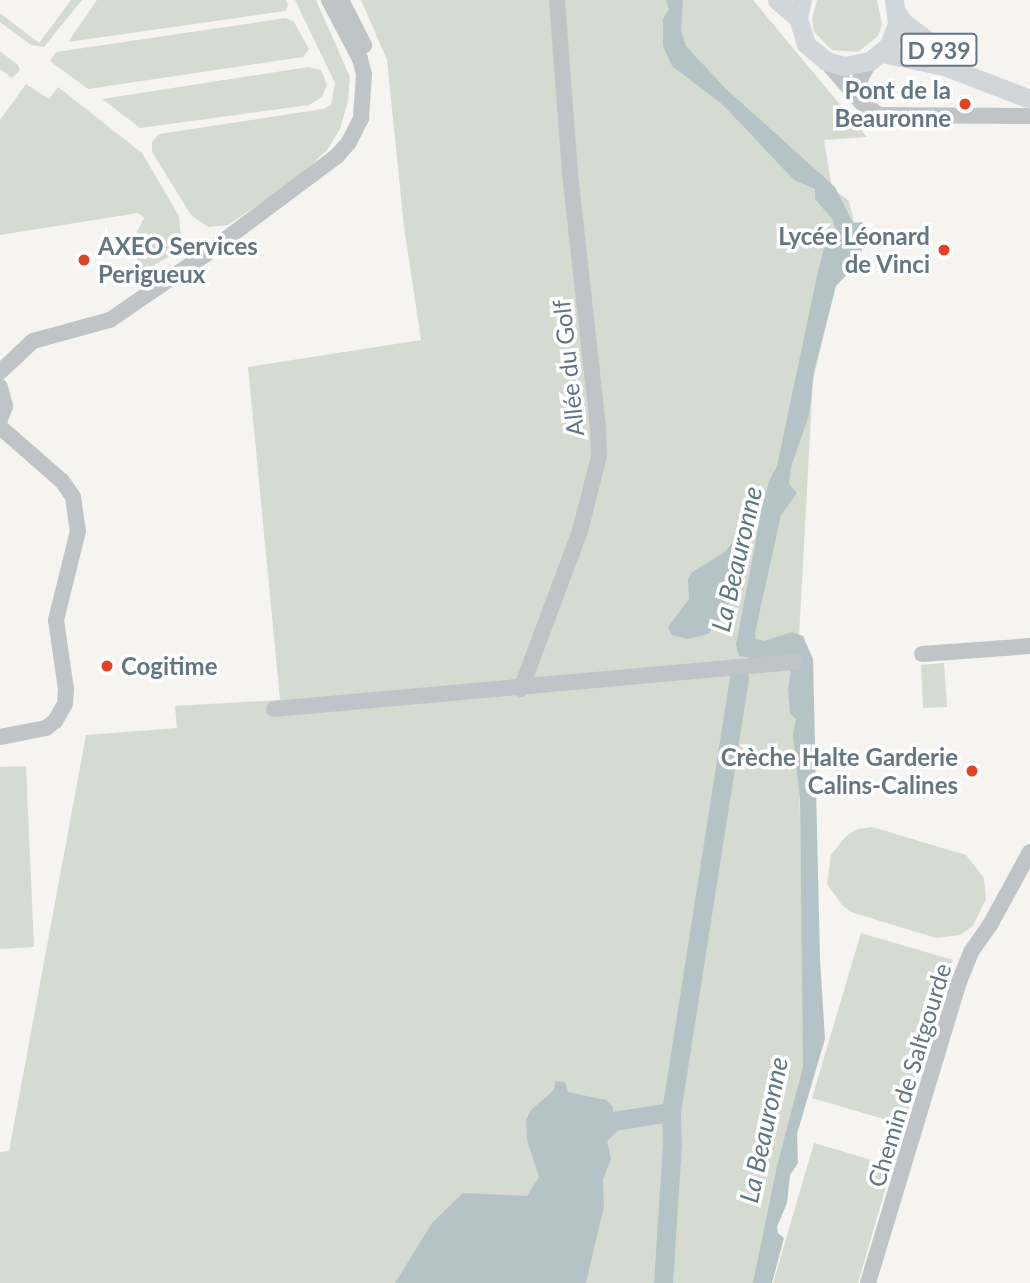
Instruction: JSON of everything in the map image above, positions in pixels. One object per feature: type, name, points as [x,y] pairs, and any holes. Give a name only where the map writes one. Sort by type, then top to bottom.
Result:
[{"type":"main road","points":[[777,0],[800,9],[806,44],[826,61],[853,66],[876,57],[894,35],[896,4]]},
{"type":"main road","name":"D 939","points":[[896,4],[904,23],[986,81]]},
{"type":"main road","name":"D 939","points":[[876,57],[944,66],[1030,99]]},
{"type":"street","points":[[206,254],[337,156],[356,131],[364,108],[363,74],[360,60],[329,0]]},
{"type":"street","points":[[0,372],[33,341],[110,320],[206,254],[337,170],[359,143],[373,106],[373,76],[365,46],[341,0]]},
{"type":"street","name":"Allée du Golf","points":[[521,689],[580,531],[599,456],[570,173],[557,0]]},
{"type":"street","points":[[861,102],[860,79],[876,57]]},
{"type":"street","points":[[826,61],[861,102],[879,115],[1030,116]]},
{"type":"street","points":[[0,387],[5,406],[0,420]]},
{"type":"street","points":[[0,427],[62,481],[72,497],[78,516],[73,556],[56,620],[66,696],[55,721],[31,733],[0,737]]},
{"type":"street","points":[[922,654],[1030,646]]},
{"type":"street","points":[[274,709],[521,689],[794,662]]},
{"type":"street","name":"Chemin de Saltgourde","points":[[868,1283],[959,982],[971,952],[990,925],[1030,852]]},
{"type":"shaded area","points":[[71,0],[82,0],[44,47],[31,45],[0,22],[0,13],[39,43]]},
{"type":"shaded area","points":[[97,0],[286,0],[288,6],[285,11],[68,42]]},
{"type":"shaded area","points":[[295,0],[316,0],[350,77],[348,101],[340,129],[327,150],[299,177],[228,225],[208,227],[191,215],[152,152],[152,142],[159,134],[323,109],[331,105],[335,83]]},
{"type":"shaded area","points":[[361,0],[753,0],[867,137],[824,140],[832,188],[849,201],[858,239],[838,276],[813,380],[797,673],[805,1061],[755,1283],[0,1283],[0,1152],[9,1151],[86,735],[177,728],[175,706],[280,700],[248,367],[421,340],[404,227],[387,60]]},
{"type":"shaded area","points":[[817,0],[877,0],[882,24],[878,36],[858,52],[832,50],[814,32],[812,19]]},
{"type":"shaded area","points":[[286,18],[294,22],[309,49],[303,57],[88,89],[50,61],[56,52]]},
{"type":"shaded area","points":[[0,51],[18,65],[20,70],[12,78],[0,69]]},
{"type":"shaded area","points":[[308,67],[321,70],[327,85],[322,97],[309,105],[140,128],[102,99]]},
{"type":"shaded area","points":[[26,84],[49,99],[58,87],[142,153],[179,216],[181,238],[171,255],[141,273],[138,271],[135,236],[144,218],[138,213],[0,235],[0,120]]},
{"type":"shaded area","points":[[944,663],[947,707],[923,708],[921,665]]},
{"type":"shaded area","points":[[26,766],[34,947],[0,949],[0,767]]},
{"type":"shaded area","points":[[872,827],[966,855],[984,878],[986,899],[973,926],[960,935],[936,938],[851,912],[842,905],[827,884],[831,855],[846,836],[858,829]]},
{"type":"shaded area","points":[[861,933],[953,960],[904,1125],[812,1098]]},
{"type":"shaded area","points":[[814,1143],[892,1166],[858,1283],[773,1283]]},
{"type":"water","points":[[666,0],[683,0],[681,31],[686,46],[725,88],[835,187],[853,223],[862,222],[865,231],[864,245],[854,267],[836,286],[814,371],[809,415],[791,467],[789,484],[797,493],[781,515],[755,633],[756,639],[764,641],[792,632],[803,636],[813,659],[820,959],[825,1039],[797,1134],[798,1163],[790,1175],[787,1203],[777,1227],[778,1233],[784,1238],[772,1283],[753,1283],[777,1166],[803,1067],[800,800],[793,735],[796,719],[790,714],[788,689],[792,664],[739,656],[736,645],[762,508],[769,481],[777,466],[818,271],[824,248],[833,242],[836,232],[833,220],[815,199],[815,189],[794,180],[723,105],[672,66],[663,46],[663,19],[669,9]]},
{"type":"water","points":[[746,525],[735,590],[723,615],[708,634],[687,639],[672,635],[668,627],[689,599],[688,580],[692,572],[725,552]]},
{"type":"water","points":[[555,1081],[565,1082],[568,1092],[606,1100],[613,1107],[613,1121],[607,1140],[611,1159],[603,1179],[604,1206],[586,1283],[395,1283],[432,1223],[463,1193],[527,1196],[539,1177],[527,1140],[526,1120],[531,1110],[554,1090]]},
{"type":"waterway","name":"La Beauronne","points":[[595,1139],[613,1121],[671,1112],[739,677]]},
{"type":"waterway","name":"La Beauronne","points":[[663,1283],[672,1144],[671,1112]]},
{"type":"place","name":"Pont de la Beauronne","points":[[965,104]]},
{"type":"place","name":"Lycée Léonard de Vinci","points":[[944,250]]},
{"type":"place","name":"AXEO Services Perigueux","points":[[84,260]]},
{"type":"place","name":"Cogitime","points":[[107,666]]},
{"type":"place","name":"Crèche Halte Garderie Calins-Calines","points":[[972,771]]}]
